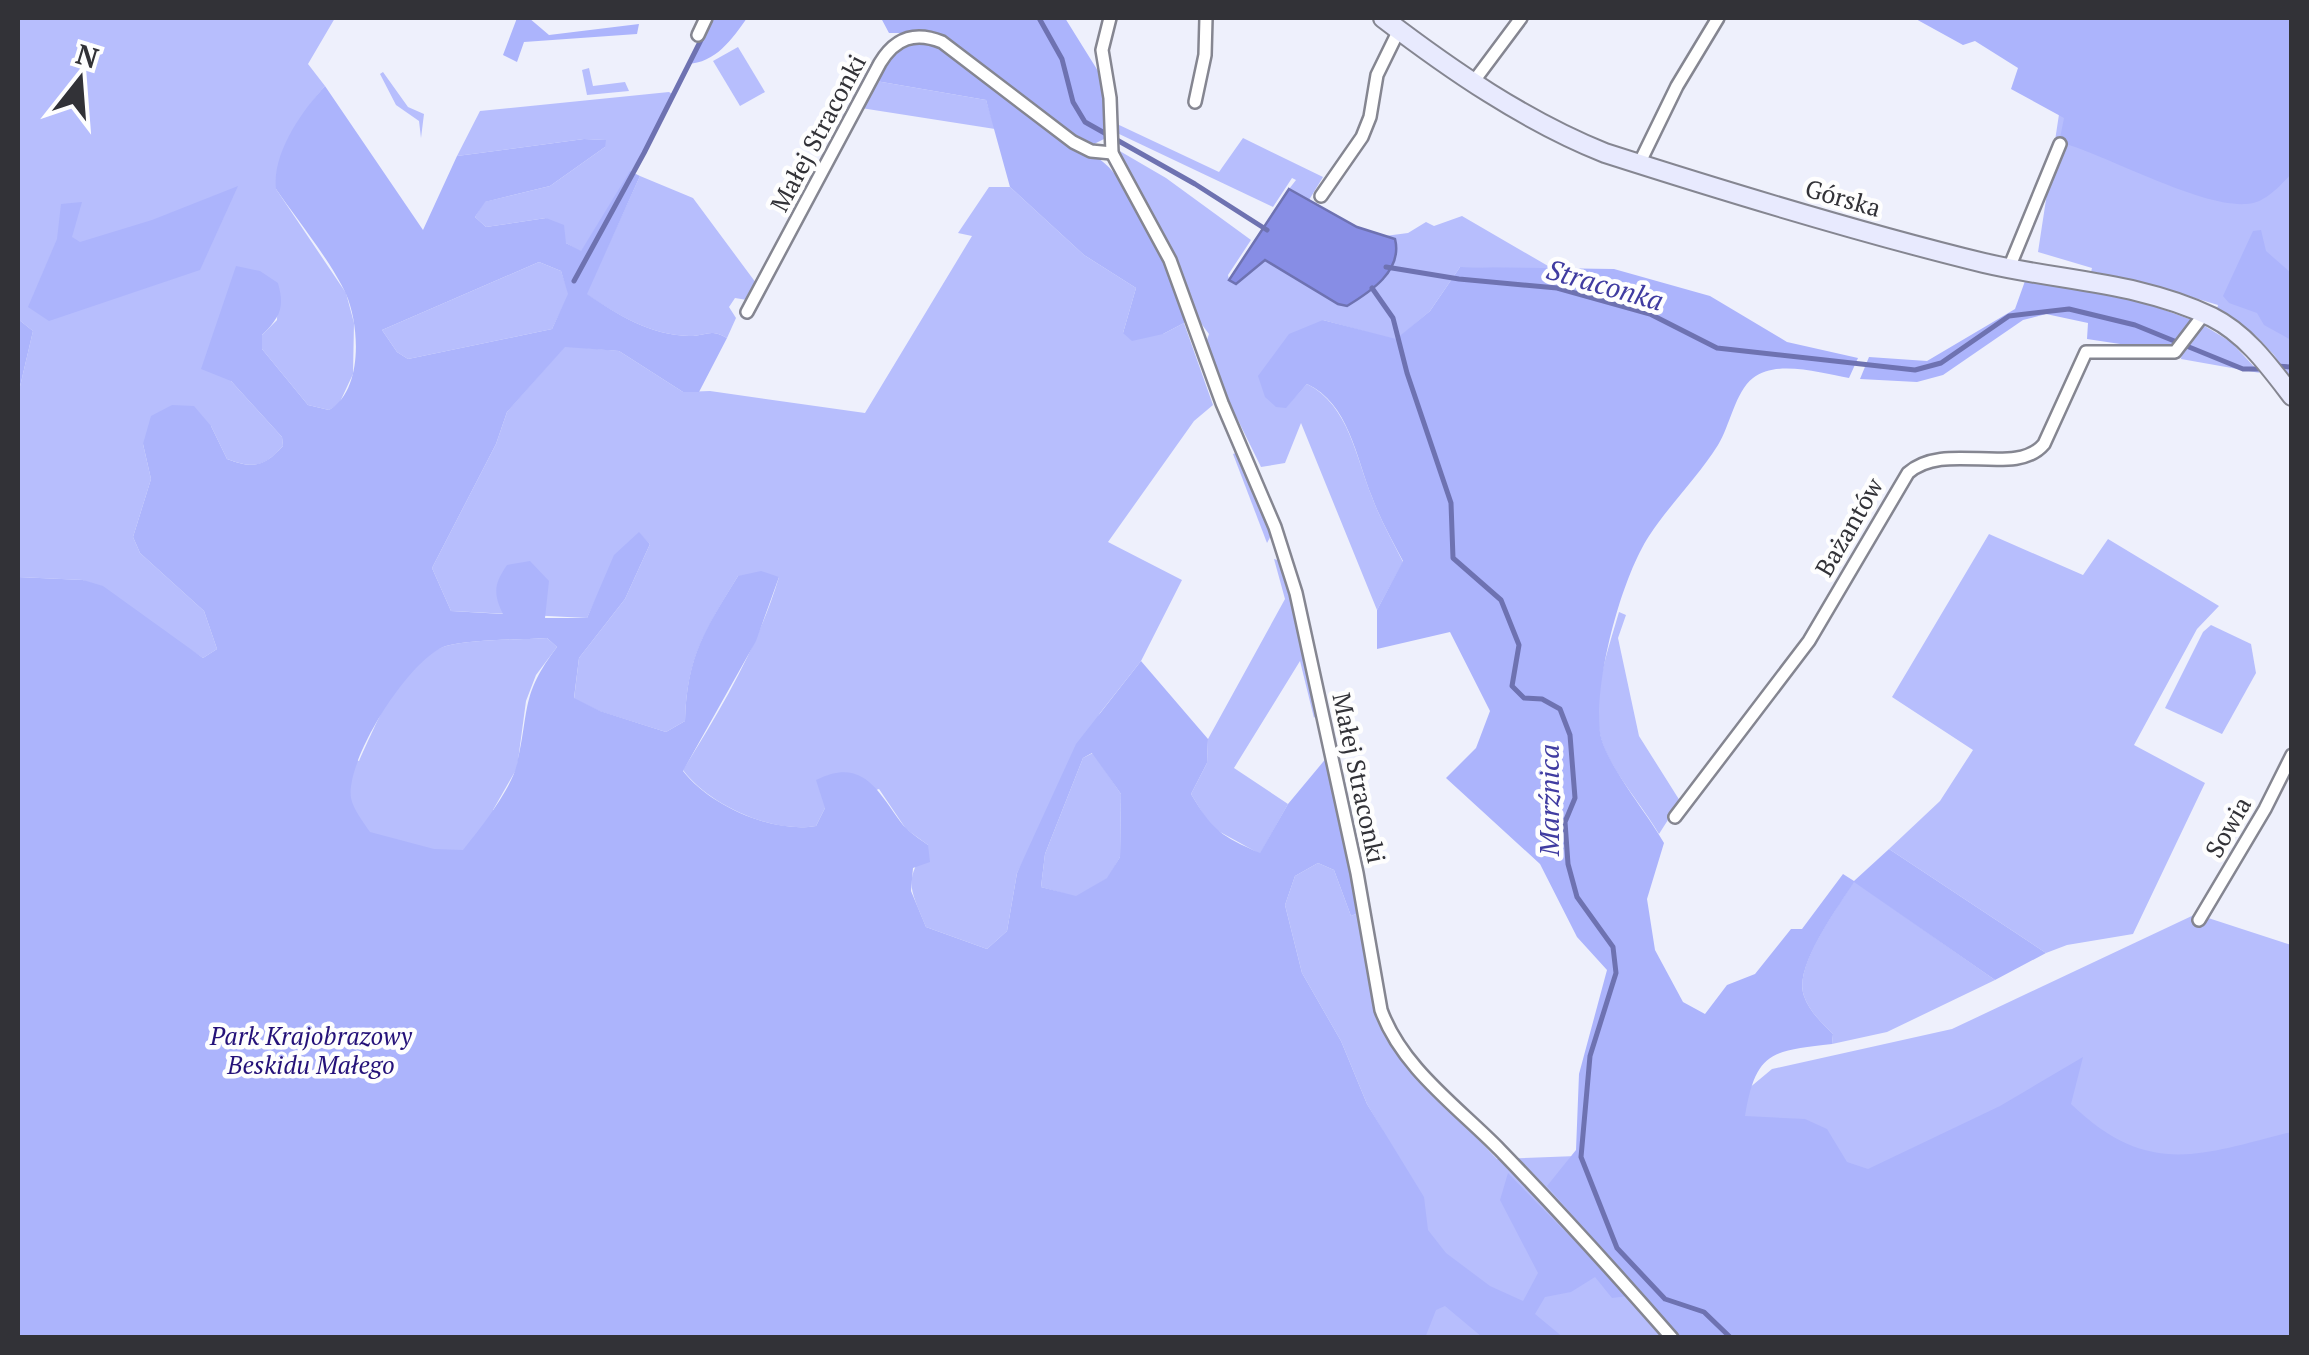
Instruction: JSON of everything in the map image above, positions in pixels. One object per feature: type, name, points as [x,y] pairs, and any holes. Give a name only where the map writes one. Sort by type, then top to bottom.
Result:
[{"type":"street","points":[[698,34],[706,18]]},
{"type":"street","name":"Małej Straconki","points":[[1110,18],[1102,50],[1112,149],[1170,260],[1222,402],[1275,527],[1336,772],[1381,1010],[1389,1032],[1418,1069],[1505,1155],[1672,1338]]},
{"type":"street","points":[[1196,102],[1203,72],[1206,18]]},
{"type":"street","name":"Górska","points":[[1382,18],[1474,82],[1569,139],[1639,164],[1909,243],[2009,268],[2132,289],[2204,314],[2233,330],[2260,355],[2292,396]]},
{"type":"street","points":[[1474,82],[1521,18]]},
{"type":"street","points":[[1639,164],[1676,86],[1718,18]]},
{"type":"street","points":[[1321,196],[1362,137],[1370,117],[1377,75],[1399,30]]},
{"type":"street","name":"Małej Straconki","points":[[747,312],[880,64],[901,40],[917,36],[942,42],[1073,142],[1091,150],[1112,149]]},
{"type":"street","points":[[2009,268],[2060,144]]},
{"type":"street","name":"Bażantów","points":[[1675,818],[1798,656],[1897,488],[1914,468],[1933,460],[2016,458],[2036,453],[2044,444],[2086,352],[2178,350],[2204,314]]},
{"type":"street","name":"Sowia","points":[[2199,920],[2292,755]]},
{"type":"green space","points":[[18,18],[335,18],[308,64],[325,86],[300,122],[276,189],[346,293],[354,323],[353,374],[339,404],[329,410],[308,405],[262,349],[262,335],[277,320],[278,283],[231,381],[282,437],[283,446],[264,462],[252,465],[227,459],[211,426],[143,444],[151,479],[133,537],[140,553],[204,611],[217,649],[203,658],[83,580],[18,577],[18,395],[33,331],[18,319]]},
{"type":"green space","points":[[517,18],[529,18],[549,35],[639,24],[637,34],[524,42],[517,62],[503,55]]},
{"type":"green space","points":[[709,18],[747,18],[715,55],[687,64]]},
{"type":"green space","points":[[881,18],[1065,18],[1098,71],[1106,138],[1094,144],[1083,141],[953,43],[930,33],[889,33]]},
{"type":"green space","points":[[1914,18],[2291,18],[2291,174],[2259,201],[2227,203],[2182,190],[2066,144],[2060,138],[2064,118],[2011,89],[2018,68],[1975,41],[1963,45]]},
{"type":"green space","points":[[2291,18],[2291,381],[2256,336],[2217,309],[2218,305],[2135,280],[2091,272],[2092,268],[2038,252],[2065,75]]},
{"type":"green space","points":[[919,40],[950,50],[1105,164],[1134,202],[1147,227],[1186,317],[1184,323],[1163,334],[1132,341],[1123,333],[1136,288],[1084,255],[1010,187],[986,100],[876,81],[896,48]]},
{"type":"green space","points":[[738,47],[765,92],[740,106],[713,61]]},
{"type":"green space","points":[[589,68],[593,86],[625,82],[629,91],[587,95],[582,70]]},
{"type":"green space","points":[[383,72],[408,107],[424,114],[421,138],[419,121],[396,105],[380,74]]},
{"type":"green space","points":[[876,81],[986,100],[995,129],[861,108]]},
{"type":"green space","name":"Park Krajobrazowy Beskidu Małego","points":[[325,86],[423,230],[457,156],[584,139],[606,140],[605,147],[550,186],[485,202],[475,217],[486,227],[546,218],[564,225],[566,243],[581,251],[630,171],[640,176],[587,294],[648,328],[675,335],[712,333],[727,338],[699,392],[683,392],[619,351],[565,347],[507,412],[496,444],[432,568],[451,611],[503,614],[496,594],[499,578],[507,565],[530,561],[549,581],[545,618],[587,618],[614,555],[639,532],[650,544],[625,599],[579,658],[574,698],[600,711],[666,732],[685,721],[694,660],[738,576],[761,571],[779,577],[756,641],[683,771],[709,795],[743,814],[781,826],[799,827],[816,826],[825,808],[816,780],[846,772],[858,775],[877,790],[906,828],[928,845],[930,862],[913,868],[911,891],[926,927],[987,949],[1007,931],[1017,873],[1076,744],[1141,661],[1208,739],[1207,763],[1191,794],[1212,824],[1236,842],[1260,853],[1288,804],[1328,756],[1358,913],[1351,916],[1334,870],[1318,863],[1295,876],[1285,905],[1302,973],[1341,1041],[1367,1104],[1424,1197],[1428,1230],[1446,1253],[1490,1286],[1523,1301],[1538,1273],[1500,1200],[1508,1173],[1628,1296],[1612,1298],[1595,1277],[1571,1292],[1545,1297],[1535,1314],[1564,1338],[1482,1337],[1445,1306],[1436,1310],[1425,1338],[18,1337],[18,577],[83,580],[103,586],[203,658],[217,649],[204,611],[140,553],[133,537],[151,479],[143,444],[151,416],[172,405],[194,406],[211,426],[227,459],[258,464],[283,446],[282,437],[231,381],[201,369],[236,266],[260,271],[278,283],[279,312],[262,335],[262,349],[308,405],[329,410],[348,388],[356,357],[351,307],[323,255],[276,189],[284,147],[298,120]],"holes":[[[539,262],[561,271],[568,294],[552,329],[408,359],[397,352],[382,330]],[[547,638],[557,647],[537,678],[514,774],[494,809],[463,850],[434,849],[370,832],[352,802],[352,781],[382,713],[431,654],[446,646]],[[1092,753],[1121,794],[1120,857],[1107,878],[1076,896],[1041,887],[1045,854],[1083,758]]]},
{"type":"green space","points":[[672,94],[647,146],[581,252],[566,243],[546,218],[486,227],[475,217],[484,202],[550,186],[605,147],[605,140],[584,139],[457,156],[480,111]]},
{"type":"green space","points":[[1117,124],[1219,172],[1243,138],[1323,177],[1309,200],[1289,189],[1296,180],[1292,178],[1273,207],[1117,133]]},
{"type":"green space","points":[[1118,150],[1166,178],[1251,240],[1228,275],[1229,280],[1265,260],[1347,306],[1395,239],[1385,236],[1408,233],[1426,222],[1434,226],[1462,216],[1555,270],[1460,267],[1430,311],[1396,340],[1323,320],[1286,407],[1307,384],[1333,405],[1349,434],[1375,505],[1403,562],[1377,610],[1301,423],[1285,463],[1261,467],[1230,404],[1207,340],[1209,334],[1200,322],[1168,242],[1120,160]]},
{"type":"green space","points":[[640,176],[693,198],[756,283],[747,300],[735,298],[729,307],[736,318],[727,338],[712,333],[675,335],[648,328],[586,294]]},
{"type":"green space","points":[[238,186],[200,270],[49,321],[28,307],[57,239],[61,204],[82,202],[72,237],[80,242],[152,220]]},
{"type":"green space","points":[[989,187],[1010,187],[1084,255],[1136,288],[1123,333],[1163,334],[1184,323],[1213,405],[1194,421],[1108,542],[1182,580],[1141,661],[1100,713],[1017,873],[1007,931],[987,949],[926,927],[916,903],[912,877],[928,845],[906,829],[879,789],[825,808],[816,826],[781,826],[725,805],[683,770],[749,653],[779,577],[738,576],[694,661],[685,721],[666,732],[574,699],[579,658],[625,599],[650,544],[639,533],[601,588],[587,618],[451,611],[432,568],[496,444],[507,412],[565,346],[619,351],[683,392],[710,391],[865,413],[972,236],[958,233]]},
{"type":"green space","points":[[2261,230],[2266,251],[2291,273],[2291,340],[2264,325],[2257,313],[2229,303],[2223,296],[2253,231]]},
{"type":"green space","points":[[539,262],[561,271],[569,294],[552,329],[408,359],[397,352],[382,330]]},
{"type":"green space","points":[[1460,267],[1614,269],[1710,296],[1787,342],[1858,358],[1849,378],[1774,369],[1747,384],[1718,445],[1649,536],[1620,603],[1605,659],[1600,732],[1618,773],[1664,843],[1647,899],[1655,950],[1683,1002],[1705,1014],[1727,985],[1755,974],[1791,929],[1802,929],[1843,874],[1854,881],[1889,849],[2046,953],[1995,980],[1854,882],[1819,938],[1802,984],[1809,1007],[1833,1034],[1832,1044],[1794,1049],[1769,1059],[1755,1079],[1745,1116],[1805,1119],[1827,1129],[1847,1162],[1868,1169],[2000,1106],[2083,1057],[2071,1104],[2125,1143],[2150,1151],[2202,1153],[2291,1132],[2291,1337],[1679,1337],[1547,1186],[1576,1150],[1579,1074],[1607,970],[1577,937],[1540,864],[1446,778],[1476,748],[1490,711],[1450,632],[1377,649],[1377,610],[1403,561],[1375,505],[1342,418],[1333,404],[1307,384],[1286,408],[1276,407],[1265,397],[1258,376],[1289,334],[1323,320],[1396,339],[1430,311]]},
{"type":"green space","points":[[2025,281],[2131,298],[2192,320],[2176,347],[2140,347],[2087,339],[2088,323],[2046,314],[2023,320],[1943,375],[1917,382],[1860,379],[1869,357],[1927,361],[2015,309]]},
{"type":"green space","points":[[18,319],[33,331],[18,395]]},
{"type":"green space","points":[[2203,325],[2231,342],[2260,373],[2181,359],[2182,351]]},
{"type":"green space","points":[[1238,452],[1273,532],[1267,543],[1233,454]]},
{"type":"green space","points":[[1989,534],[2083,575],[2108,539],[2219,606],[2197,629],[2134,745],[2205,783],[2133,934],[2067,945],[2046,953],[1889,849],[1940,801],[1973,750],[1892,697]]},
{"type":"green space","points":[[1274,559],[1281,561],[1317,714],[1314,718],[1300,661],[1234,768],[1288,804],[1260,854],[1211,827],[1191,794],[1207,763],[1208,739],[1285,599]]},
{"type":"green space","points":[[1619,612],[1626,615],[1618,638],[1639,736],[1680,801],[1659,834],[1617,772],[1600,734],[1600,688]]},
{"type":"green space","points":[[2211,625],[2251,644],[2256,673],[2222,734],[2165,708],[2203,632]]},
{"type":"green space","name":"Park Krajobrazowy Beskidu Małego","points":[[18,638],[359,761],[392,694],[415,665],[430,654],[469,642],[547,638],[557,647],[536,675],[526,701],[517,768],[493,810],[1383,1131],[1367,1104],[1341,1041],[1302,973],[1285,905],[1295,876],[1318,863],[1334,870],[1351,916],[1358,913],[1370,988],[1393,1049],[1497,1159],[1735,1150],[1748,1089],[1772,1069],[1952,1029],[2196,914],[2291,945],[2291,1337],[18,1337]]},
{"type":"green space","points":[[1093,753],[1121,794],[1120,857],[1108,878],[1076,897],[1041,887],[1045,854],[1083,758]]},
{"type":"green space","points":[[1854,881],[1995,980],[1887,1032],[1832,1044],[1833,1034],[1809,1007],[1802,984],[1819,937]]},
{"type":"shaded area","points":[[1289,189],[1357,227],[1395,239],[1394,261],[1389,271],[1347,306],[1265,260],[1236,284],[1229,280]]},
{"type":"waterway","name":"Straconka","points":[[1039,18],[1062,59],[1073,102],[1085,122],[1267,230]]},
{"type":"waterway","points":[[574,281],[703,36]]},
{"type":"waterway","name":"Straconka","points":[[1386,267],[1459,279],[1557,288],[1650,314],[1717,348],[1915,370],[1941,363],[2009,316],[2069,309],[2135,325],[2243,369],[2264,369]]},
{"type":"waterway","name":"Marźnica","points":[[1372,288],[1393,318],[1407,373],[1451,503],[1453,558],[1501,600],[1519,645],[1512,686],[1524,698],[1542,699],[1560,709],[1570,735],[1575,798],[1565,822],[1568,864],[1577,897],[1613,947],[1616,973],[1590,1056],[1581,1157],[1617,1248],[1665,1299],[1704,1312],[1731,1338]]},
{"type":"waterway","name":"Straconka","points":[[2275,366],[2292,367]]}]
